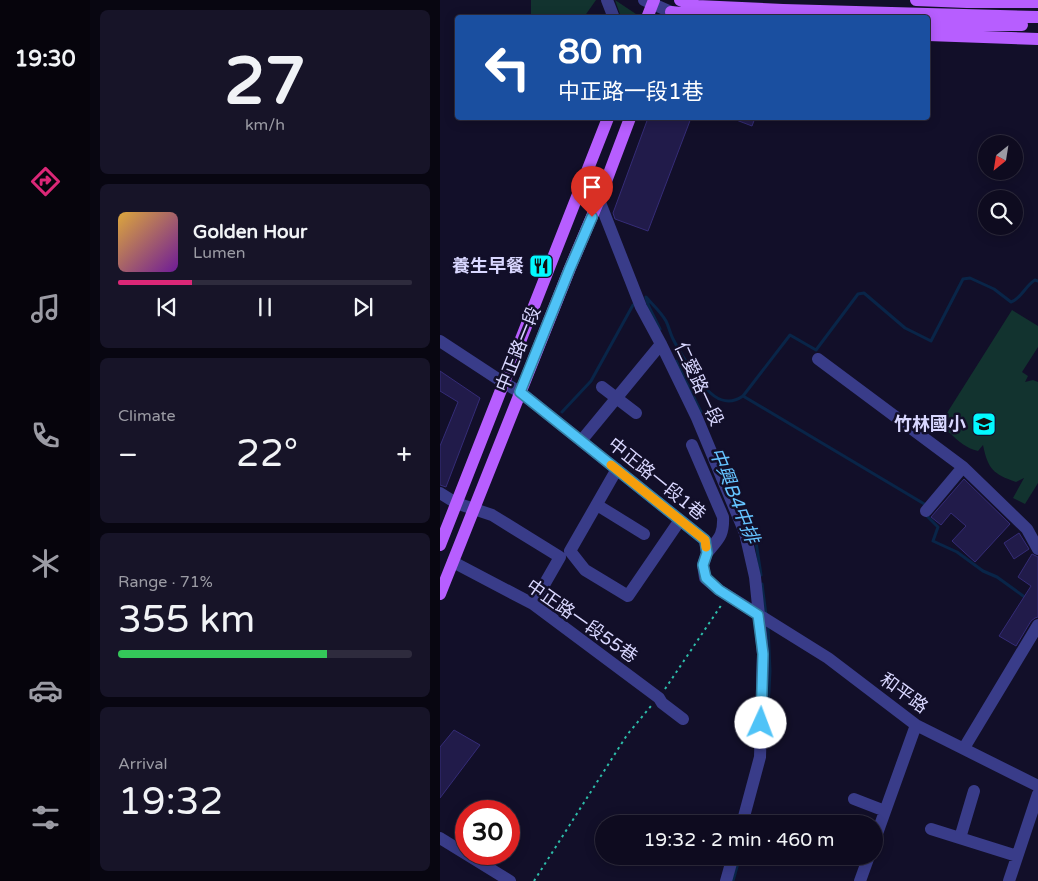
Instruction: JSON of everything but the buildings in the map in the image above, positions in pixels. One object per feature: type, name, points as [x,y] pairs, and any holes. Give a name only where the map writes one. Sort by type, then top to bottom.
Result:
[{"type":"main road","points":[[674,15],[676,0]]},
{"type":"main road","points":[[680,0],[697,6],[754,9],[1038,17]]},
{"type":"main road","points":[[916,0],[1038,2]]},
{"type":"main road","points":[[648,15],[650,1]]},
{"type":"main road","points":[[930,24],[1038,25]]},
{"type":"main road","points":[[930,35],[1038,39]]},
{"type":"main road","name":"中正路一段","points":[[440,545],[607,120]]},
{"type":"main road","name":"中正路一段","points":[[440,594],[599,200],[629,120]]},
{"type":"street","points":[[607,0],[613,15]]},
{"type":"street","points":[[650,1],[672,15]]},
{"type":"street","name":"仁愛路一段","points":[[599,200],[641,307],[697,418],[745,533],[755,577],[763,654],[760,757],[744,815]]},
{"type":"street","name":"中正路一段1巷","points":[[440,341],[520,392],[705,540],[707,553]]},
{"type":"street","points":[[581,441],[661,344]]},
{"type":"street","points":[[818,359],[963,467],[1028,529],[1038,549]]},
{"type":"street","points":[[602,388],[636,413]]},
{"type":"street","points":[[692,445],[723,517],[724,528],[707,553],[703,565],[706,578],[719,590],[758,615]]},
{"type":"street","points":[[926,511],[963,467]]},
{"type":"street","points":[[616,469],[570,551],[585,570],[628,596],[680,520]]},
{"type":"street","points":[[440,493],[456,503],[492,515],[560,557],[533,604]]},
{"type":"street","points":[[597,504],[644,534]]},
{"type":"street","name":"中正路一段55巷","points":[[453,562],[533,604],[659,698],[662,703],[684,719]]},
{"type":"street","name":"和平路","points":[[758,615],[828,658],[916,725],[1038,786]]},
{"type":"street","points":[[964,748],[1038,625]]},
{"type":"street","points":[[883,817],[916,725]]},
{"type":"street","points":[[960,838],[974,791]]},
{"type":"street","points":[[1009,881],[1038,794]]},
{"type":"street","points":[[854,799],[885,811]]},
{"type":"street","points":[[931,829],[1017,856]]},
{"type":"street","points":[[440,838],[510,881]]},
{"type":"street","points":[[726,881],[730,865]]},
{"type":"street","points":[[860,881],[866,865]]},
{"type":"path","points":[[534,881],[627,735],[659,698],[728,596]]},
{"type":"green space","points":[[531,0],[596,0],[585,15],[531,15]]},
{"type":"green space","points":[[615,0],[636,14],[620,15]]},
{"type":"green space","name":"竹林國小","points":[[1012,310],[1038,326],[1038,347],[1022,372],[1028,376],[1025,382],[1033,380],[1038,382],[1038,483],[1025,504],[1013,498],[1024,478],[1016,482],[997,473],[987,460],[983,445],[978,451],[966,446],[950,433],[939,429],[938,420],[947,413]]},
{"type":"waterway","points":[[646,297],[664,318],[680,352],[703,385],[714,396],[728,401],[743,396],[790,335],[816,350],[858,294],[864,293],[905,328],[931,341],[963,279],[970,278],[994,289],[1011,302],[1018,298],[1035,280],[1038,281]]},
{"type":"waterway","name":"中興B4中排","points":[[646,298],[660,329]]},
{"type":"waterway","points":[[562,412],[591,381],[633,305]]},
{"type":"waterway","name":"中興B4中排","points":[[676,361],[701,412]]},
{"type":"waterway","points":[[743,396],[926,505]]},
{"type":"waterway","name":"中興B4中排","points":[[737,498],[756,542],[761,575]]},
{"type":"waterway","points":[[925,514],[938,527],[933,541],[957,552],[1026,598]]},
{"type":"waterway","name":"中興B4中排","points":[[762,584],[766,615]]},
{"type":"waterway","name":"中興B4中排","points":[[767,729],[770,671],[768,626]]},
{"type":"waterway","name":"中興B4中排","points":[[733,881],[737,865]]},
{"type":"slow traffic","points":[[611,465],[705,540],[706,547]]},
{"type":"place","name":"養生早餐","points":[[541,266]]},
{"type":"place","name":"竹林國小","points":[[984,424]]},
{"type":"route","points":[[592,217],[520,392],[705,540],[707,553],[703,565],[706,578],[719,590],[758,615],[763,654],[761,723]]}]
